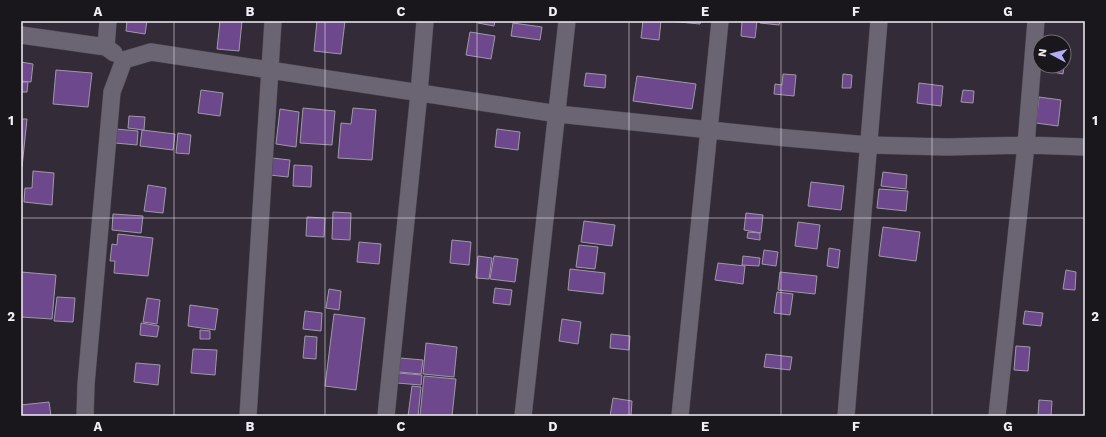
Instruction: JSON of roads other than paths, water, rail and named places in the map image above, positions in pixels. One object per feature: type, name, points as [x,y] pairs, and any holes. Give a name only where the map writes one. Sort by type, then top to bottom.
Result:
[{"type":"street","points":[[106,47],[108,21]]},
{"type":"street","points":[[248,416],[273,21]]},
{"type":"street","points":[[386,416],[425,21]]},
{"type":"street","points":[[523,416],[558,114],[567,21]]},
{"type":"street","points":[[680,416],[720,21]]},
{"type":"street","points":[[846,416],[879,21]]},
{"type":"street","points":[[997,416],[1026,145],[1036,21]]},
{"type":"street","points":[[21,35],[106,47],[124,60]]},
{"type":"street","points":[[124,60],[151,52],[269,68],[558,114],[709,128],[787,138],[869,145],[947,147],[1026,145],[1085,146]]},
{"type":"street","points":[[85,416],[86,384],[112,92],[124,60]]}]
